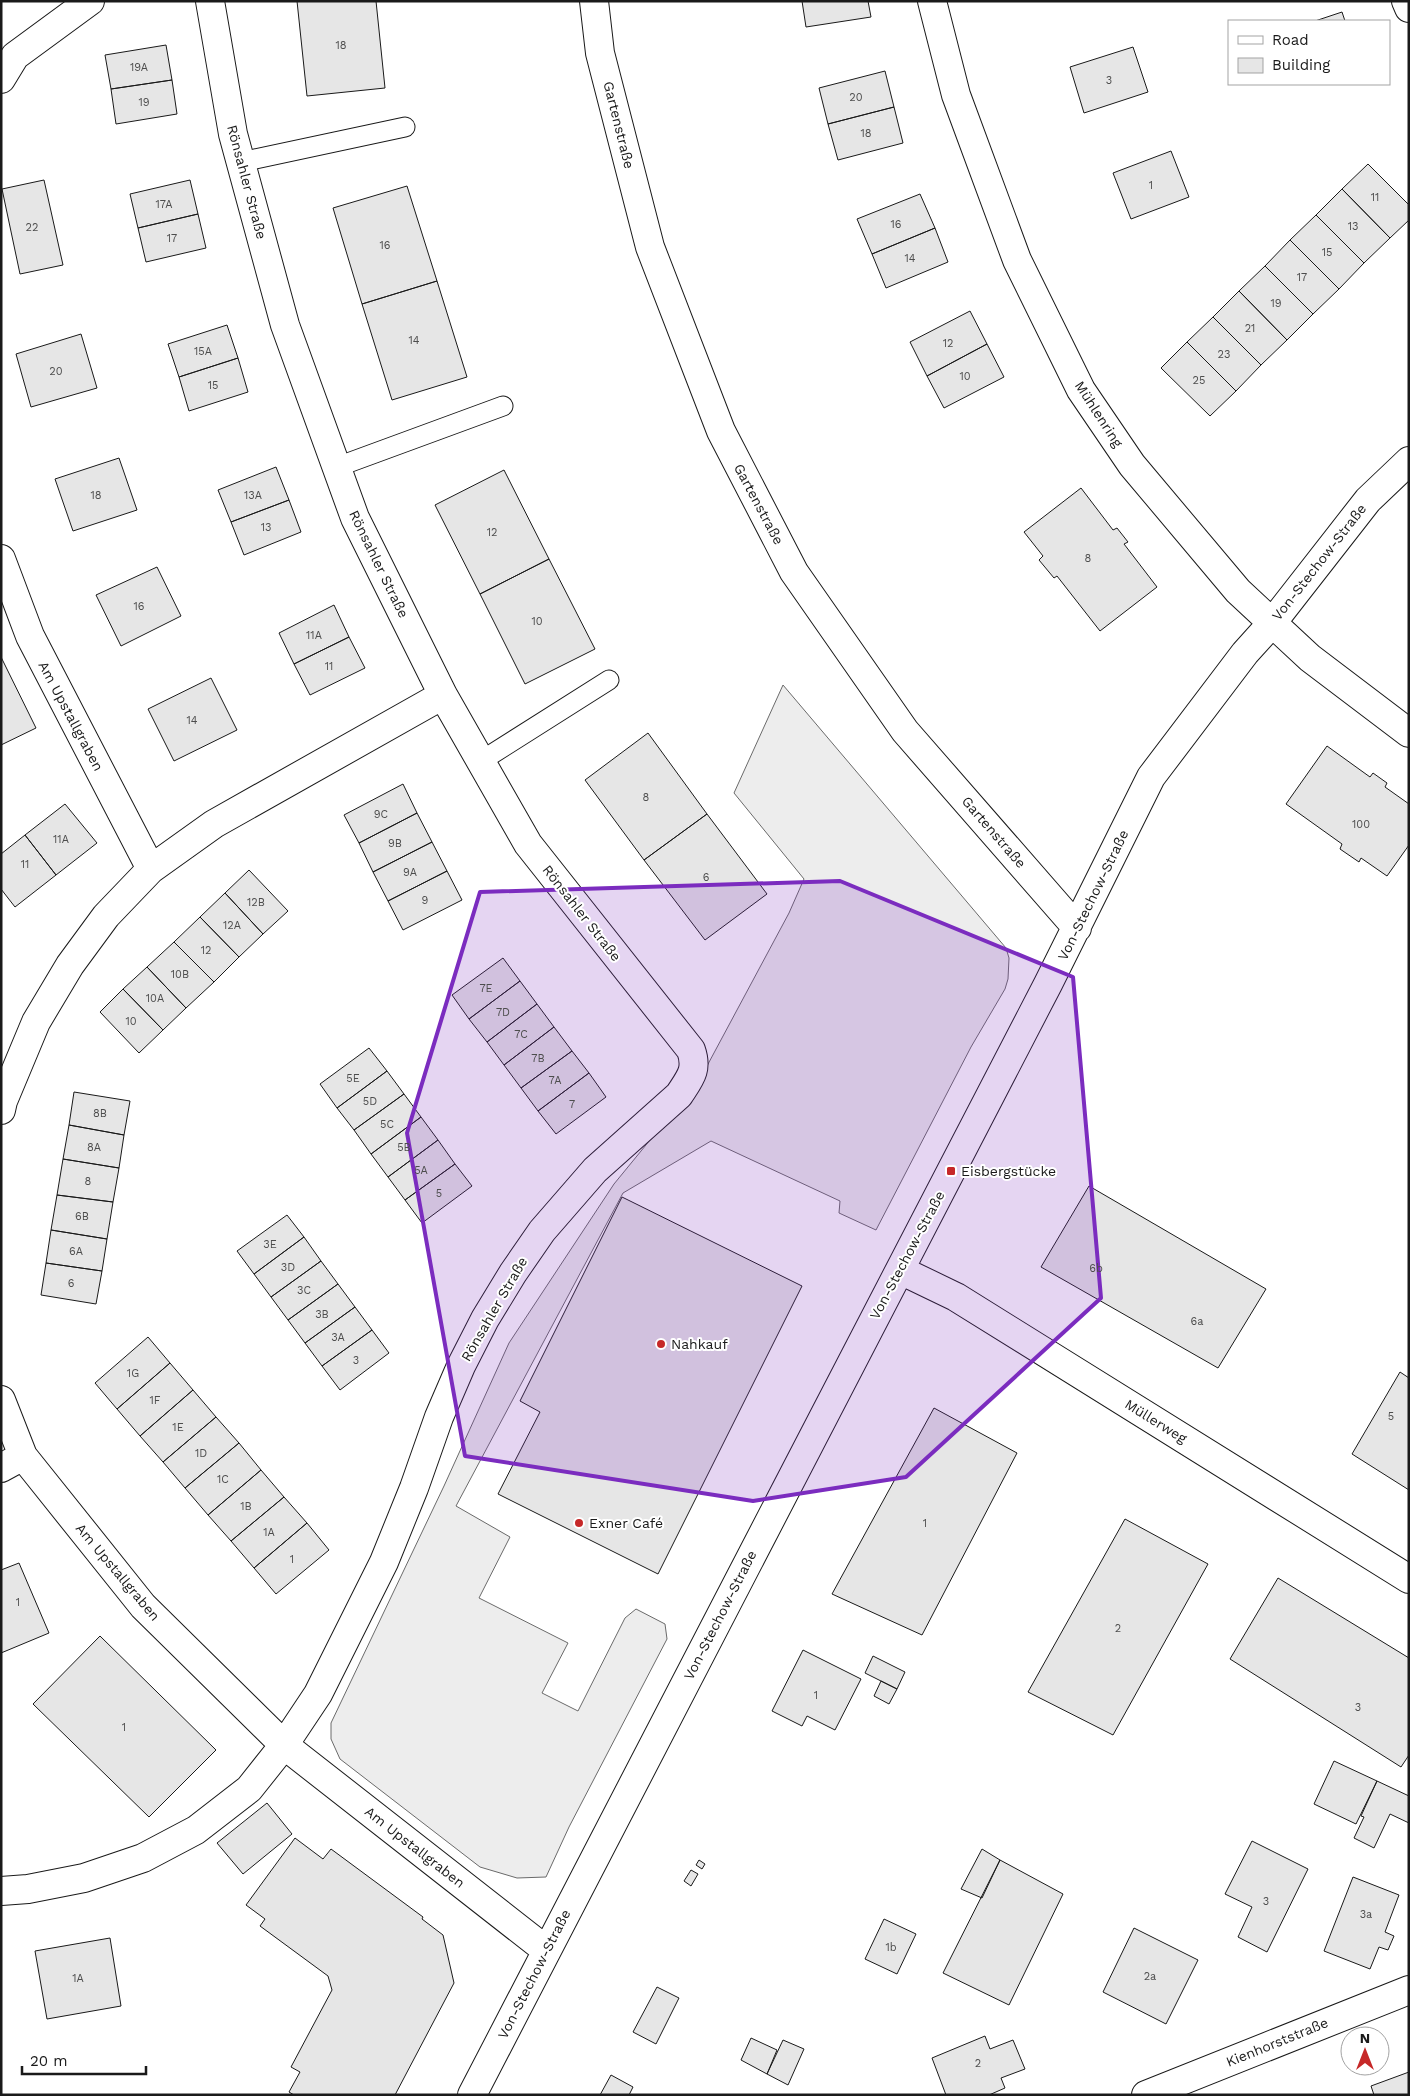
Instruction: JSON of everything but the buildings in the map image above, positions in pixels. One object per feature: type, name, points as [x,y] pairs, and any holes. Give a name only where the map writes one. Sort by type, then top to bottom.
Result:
[{"type":"street","points":[[1,79],[15,56],[90,1]]},
{"type":"street","name":"Rönsahler Straße","points":[[210,1],[233,134],[285,325],[355,518],[443,696],[528,844],[691,1050],[695,1063],[689,1080],[679,1095],[595,1170],[542,1231],[513,1273],[485,1319],[461,1366],[439,1417],[414,1488],[384,1562],[318,1694],[284,1745]]},
{"type":"street","name":"Gartenstraße","points":[[594,1],[600,53],[650,247],[721,431],[794,572],[905,731],[1077,928]]},
{"type":"street","name":"Mühlenring","points":[[932,1],[956,95],[1017,260],[1082,390],[1132,464],[1238,591],[1310,658],[1409,733]]},
{"type":"street","points":[[1406,1],[1409,8]]},
{"type":"street","name":"Von-Stechow-Straße","points":[[472,2095],[1077,928],[1151,777],[1245,653],[1272,623],[1368,500],[1409,461]]},
{"type":"street","name":"Am Upstallgraben","points":[[4,574],[30,636],[151,868]]},
{"type":"street","points":[[1,1110],[36,1022],[70,965],[106,916],[151,868],[214,824],[443,696]]},
{"type":"street","name":"Müllerweg","points":[[900,1270],[956,1297],[1409,1579]]},
{"type":"street","name":"Am Upstallgraben","points":[[1,1400],[12,1462],[143,1606],[284,1745],[546,1950]]},
{"type":"street","points":[[1,1891],[28,1890],[84,1878],[143,1858],[196,1830],[249,1789],[284,1745]]},
{"type":"street","name":"Kienhorststraße","points":[[1146,2095],[1409,1990]]},
{"type":"lane","points":[[241,162],[405,127]]},
{"type":"lane","points":[[337,467],[502,406]]},
{"type":"lane","points":[[481,761],[609,680]]},
{"type":"highlighted area","points":[[840,881],[1073,977],[1101,1298],[906,1477],[753,1501],[465,1456],[407,1133],[480,892]]},
{"type":"shaded area","points":[[783,685],[1006,948],[1009,958],[1008,979],[1005,989],[971,1047],[876,1230],[839,1213],[840,1201],[711,1141],[623,1193],[456,1506],[510,1537],[479,1598],[568,1643],[542,1693],[578,1711],[625,1618],[636,1609],[665,1624],[667,1639],[569,1827],[546,1877],[517,1878],[480,1867],[340,1759],[331,1739],[331,1723],[444,1486],[509,1343],[614,1184],[700,1079],[789,913],[804,879],[734,793]]},
{"type":"place","name":"Eisbergstücke","points":[[951,1171]]},
{"type":"place","name":"Nahkauf","points":[[661,1344]]},
{"type":"place","name":"Exner Café","points":[[579,1523]]}]
